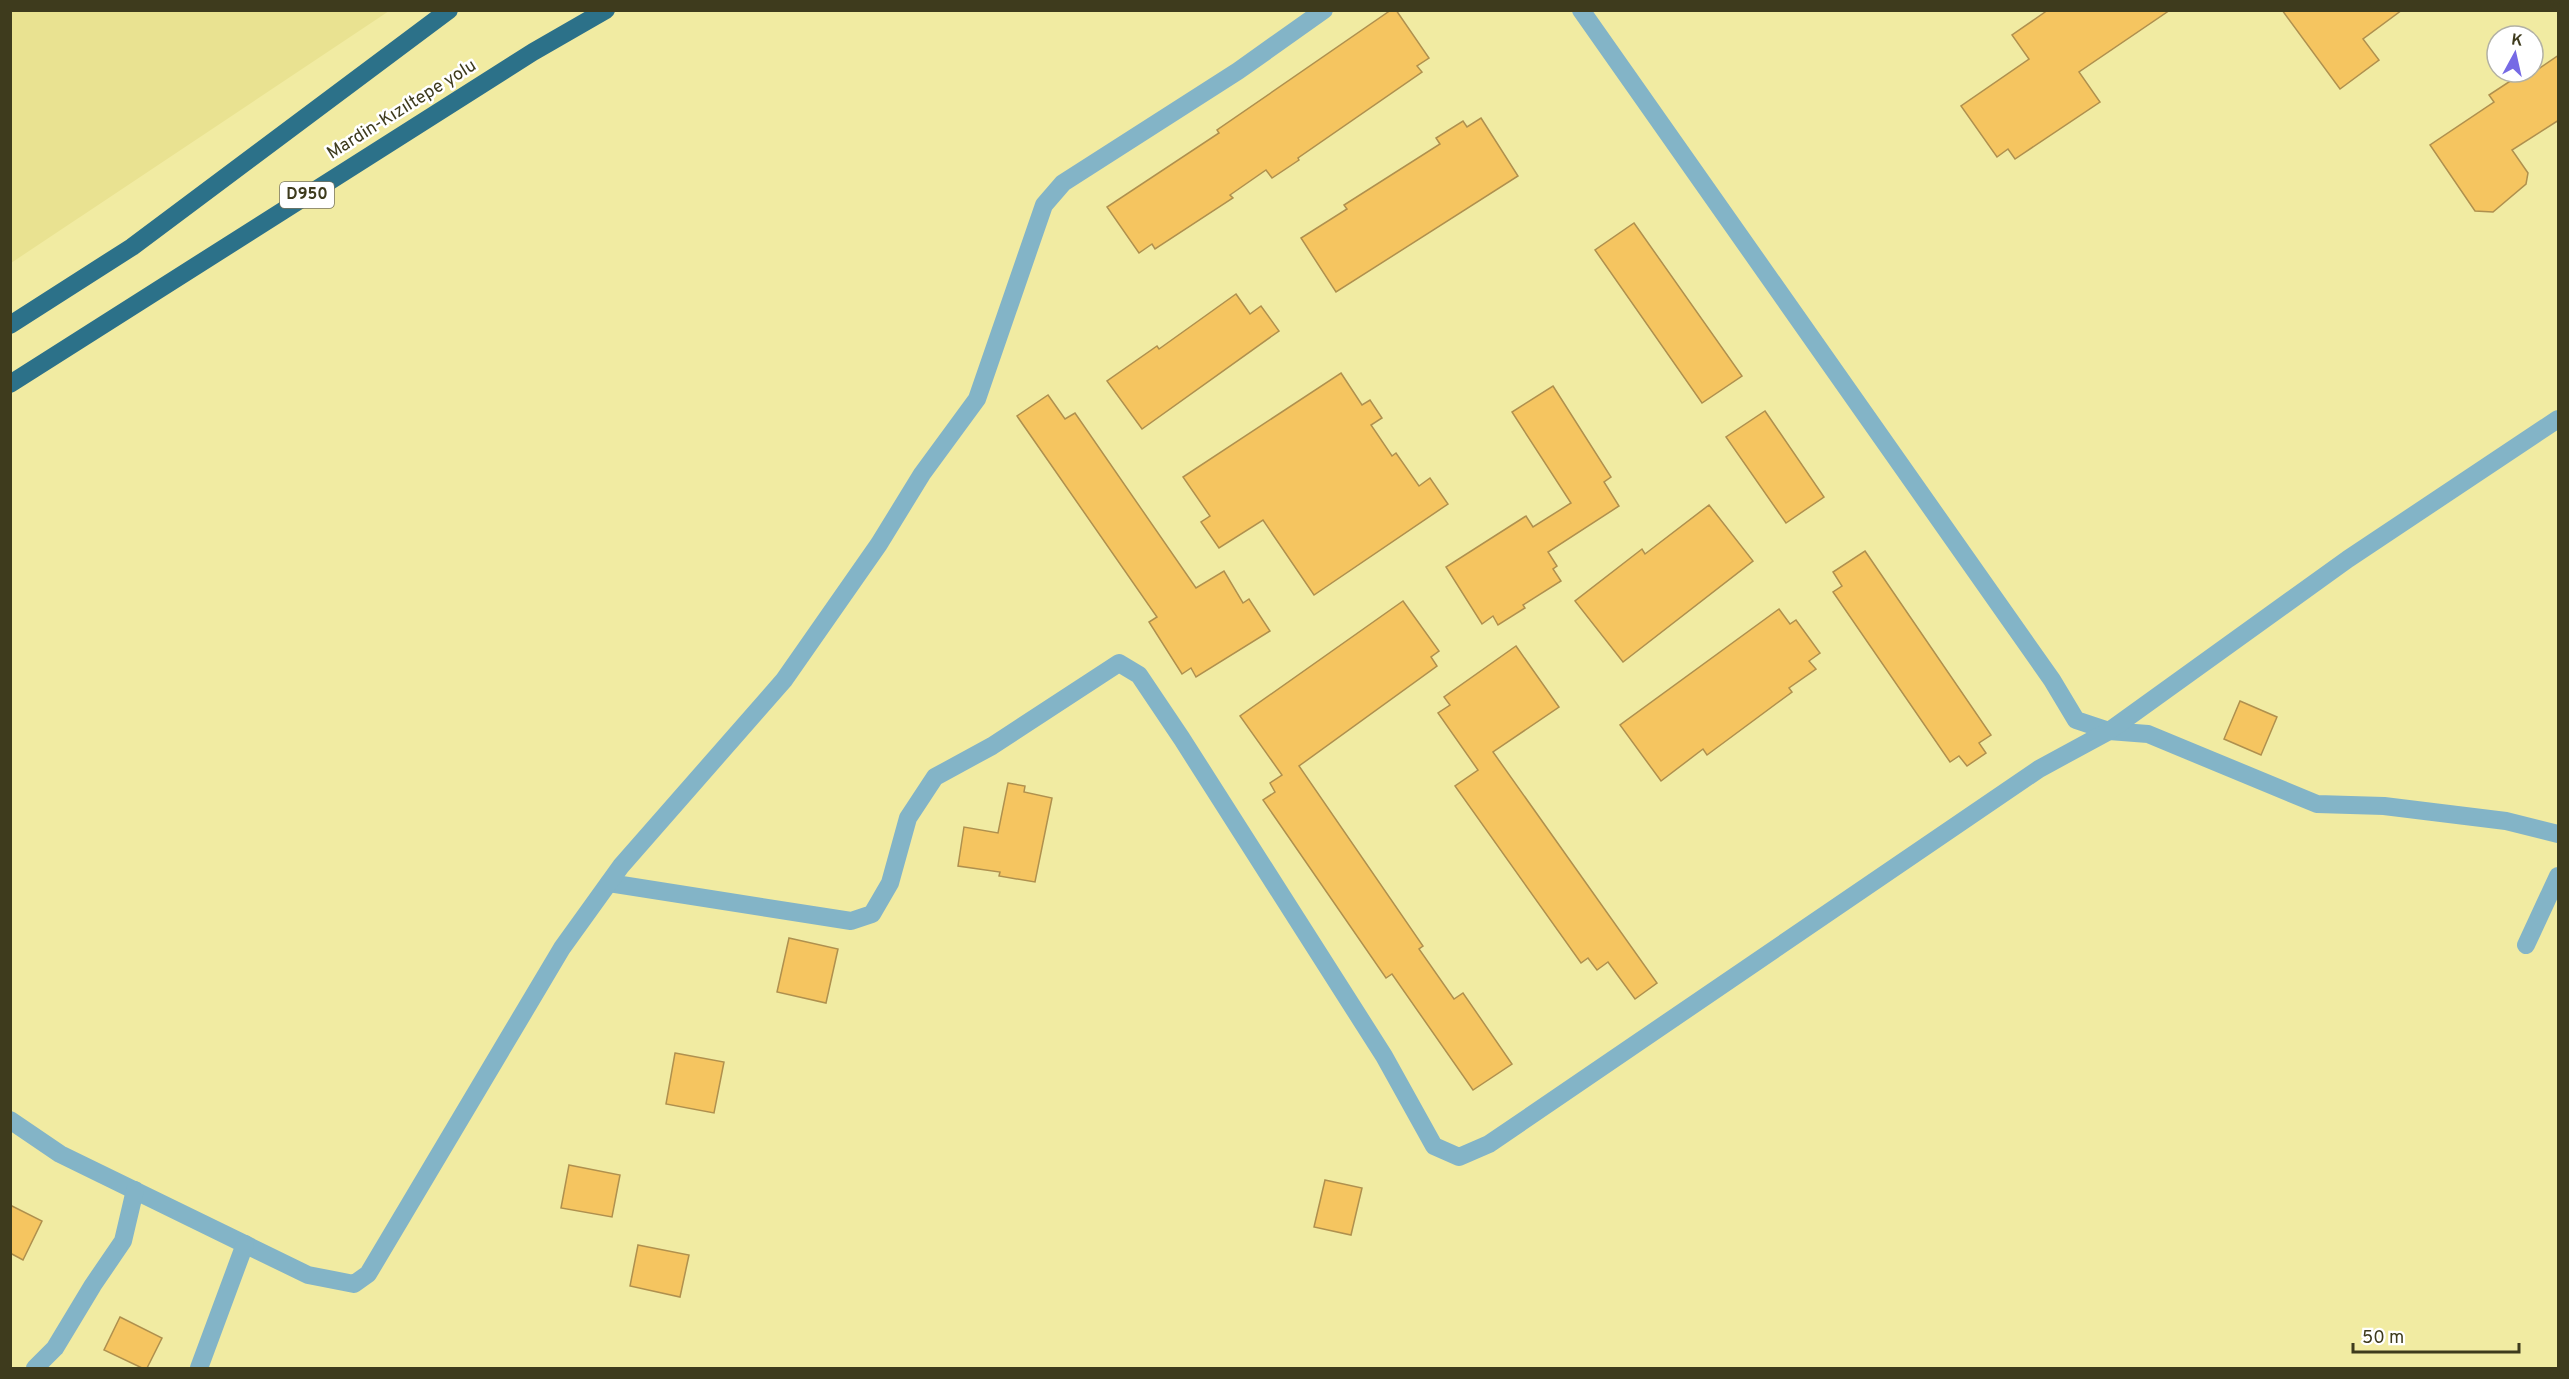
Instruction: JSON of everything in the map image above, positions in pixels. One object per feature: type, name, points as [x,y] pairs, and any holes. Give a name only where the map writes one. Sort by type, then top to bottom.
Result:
[{"type":"highway","points":[[10,325],[132,247],[449,10]]},
{"type":"highway","name":"Mardin-Kızıltepe yolu","points":[[10,384],[532,52],[606,10]]},
{"type":"street","points":[[10,1120],[60,1154],[308,1275],[354,1284],[368,1274],[562,948],[609,883],[784,680],[879,544],[922,474],[977,399],[1044,205],[1063,183],[1238,71],[1324,10]]},
{"type":"street","points":[[1581,10],[2052,680],[2076,720],[2109,731],[2148,734],[2317,804],[2384,806],[2506,821],[2559,834]]},
{"type":"street","points":[[609,883],[851,921],[872,914],[890,883],[908,818],[935,777],[992,746],[1119,663],[1139,675],[1182,739],[1384,1056],[1434,1146],[1459,1157],[1489,1144],[2039,769],[2109,731],[2348,559],[2559,419]]},
{"type":"street","points":[[2526,945],[2559,876]]},
{"type":"street","points":[[35,1368],[55,1348],[93,1284],[123,1241],[135,1190]]},
{"type":"street","points":[[199,1368],[245,1244]]},
{"type":"shaded area","points":[[11,10],[389,10],[389,11],[11,263]]},
{"type":"building","points":[[1391,10],[1396,10],[1429,58],[1417,66],[1422,72],[1272,178],[1266,170],[1230,195],[1233,198],[1155,249],[1152,244],[1139,253],[1107,207],[1219,133],[1217,130]]},
{"type":"building","points":[[2048,10],[2170,10],[2079,72],[2100,102],[2015,159],[2008,149],[1997,157],[1961,106],[2029,59],[2012,35]]},
{"type":"building","points":[[2282,10],[2402,10],[2363,39],[2379,60],[2340,89]]},
{"type":"building","points":[[2559,55],[2559,120],[2512,150],[2528,173],[2526,184],[2493,212],[2475,211],[2430,145],[2494,102],[2489,95],[2506,84],[2545,84],[2545,65]]},
{"type":"building","points":[[1481,118],[1518,176],[1336,292],[1301,238],[1347,209],[1344,205],[1440,144],[1436,138],[1463,121],[1467,127]]},
{"type":"building","points":[[1634,223],[1742,376],[1702,403],[1595,250]]},
{"type":"building","points":[[1236,294],[1250,314],[1261,306],[1279,331],[1142,429],[1107,381],[1157,346],[1159,349]]},
{"type":"building","points":[[1341,373],[1362,405],[1370,400],[1382,418],[1371,425],[1392,456],[1396,453],[1419,486],[1430,478],[1448,504],[1314,595],[1263,520],[1219,548],[1201,522],[1210,516],[1183,477]]},
{"type":"building","points":[[1553,386],[1611,477],[1604,482],[1619,506],[1548,552],[1557,566],[1553,569],[1561,581],[1523,605],[1525,608],[1498,625],[1493,616],[1482,624],[1446,567],[1526,516],[1533,527],[1571,503],[1512,412]]},
{"type":"building","points":[[1048,395],[1065,419],[1075,413],[1196,588],[1224,571],[1243,603],[1249,599],[1270,631],[1196,677],[1191,668],[1182,674],[1149,622],[1157,617],[1017,416]]},
{"type":"building","points":[[1765,411],[1824,497],[1786,523],[1726,437]]},
{"type":"building","points":[[1709,505],[1753,561],[1623,662],[1575,601],[1642,549],[1645,554]]},
{"type":"building","points":[[1865,551],[1991,735],[1979,743],[1986,753],[1967,766],[1959,756],[1950,762],[1833,592],[1842,586],[1833,572]]},
{"type":"building","points":[[1403,601],[1439,651],[1431,657],[1437,666],[1299,766],[1423,946],[1419,949],[1454,999],[1463,993],[1512,1064],[1473,1090],[1392,974],[1386,978],[1263,800],[1275,792],[1270,783],[1282,775],[1240,716]]},
{"type":"building","points":[[1779,609],[1790,624],[1796,620],[1820,653],[1809,661],[1816,669],[1789,688],[1792,692],[1707,755],[1703,749],[1661,781],[1620,725]]},
{"type":"building","points":[[1516,646],[1559,707],[1493,752],[1657,983],[1635,999],[1608,962],[1597,970],[1588,958],[1581,963],[1455,786],[1478,770],[1438,713],[1450,705],[1444,697]]},
{"type":"building","points":[[2240,701],[2277,717],[2261,755],[2224,739]]},
{"type":"building","points":[[1008,783],[1025,786],[1024,792],[1052,798],[1035,882],[999,876],[1000,872],[958,866],[964,827],[998,833]]},
{"type":"building","points":[[789,938],[838,949],[826,1003],[777,992]]},
{"type":"building","points":[[675,1053],[724,1062],[714,1113],[666,1104]]},
{"type":"building","points":[[569,1165],[620,1175],[612,1217],[561,1208]]},
{"type":"building","points":[[1325,1180],[1362,1188],[1351,1235],[1314,1227]]},
{"type":"building","points":[[10,1205],[42,1221],[23,1260],[10,1253]]},
{"type":"building","points":[[638,1245],[689,1255],[680,1297],[630,1286]]},
{"type":"building","points":[[120,1317],[162,1338],[147,1368],[142,1368],[104,1350]]}]
